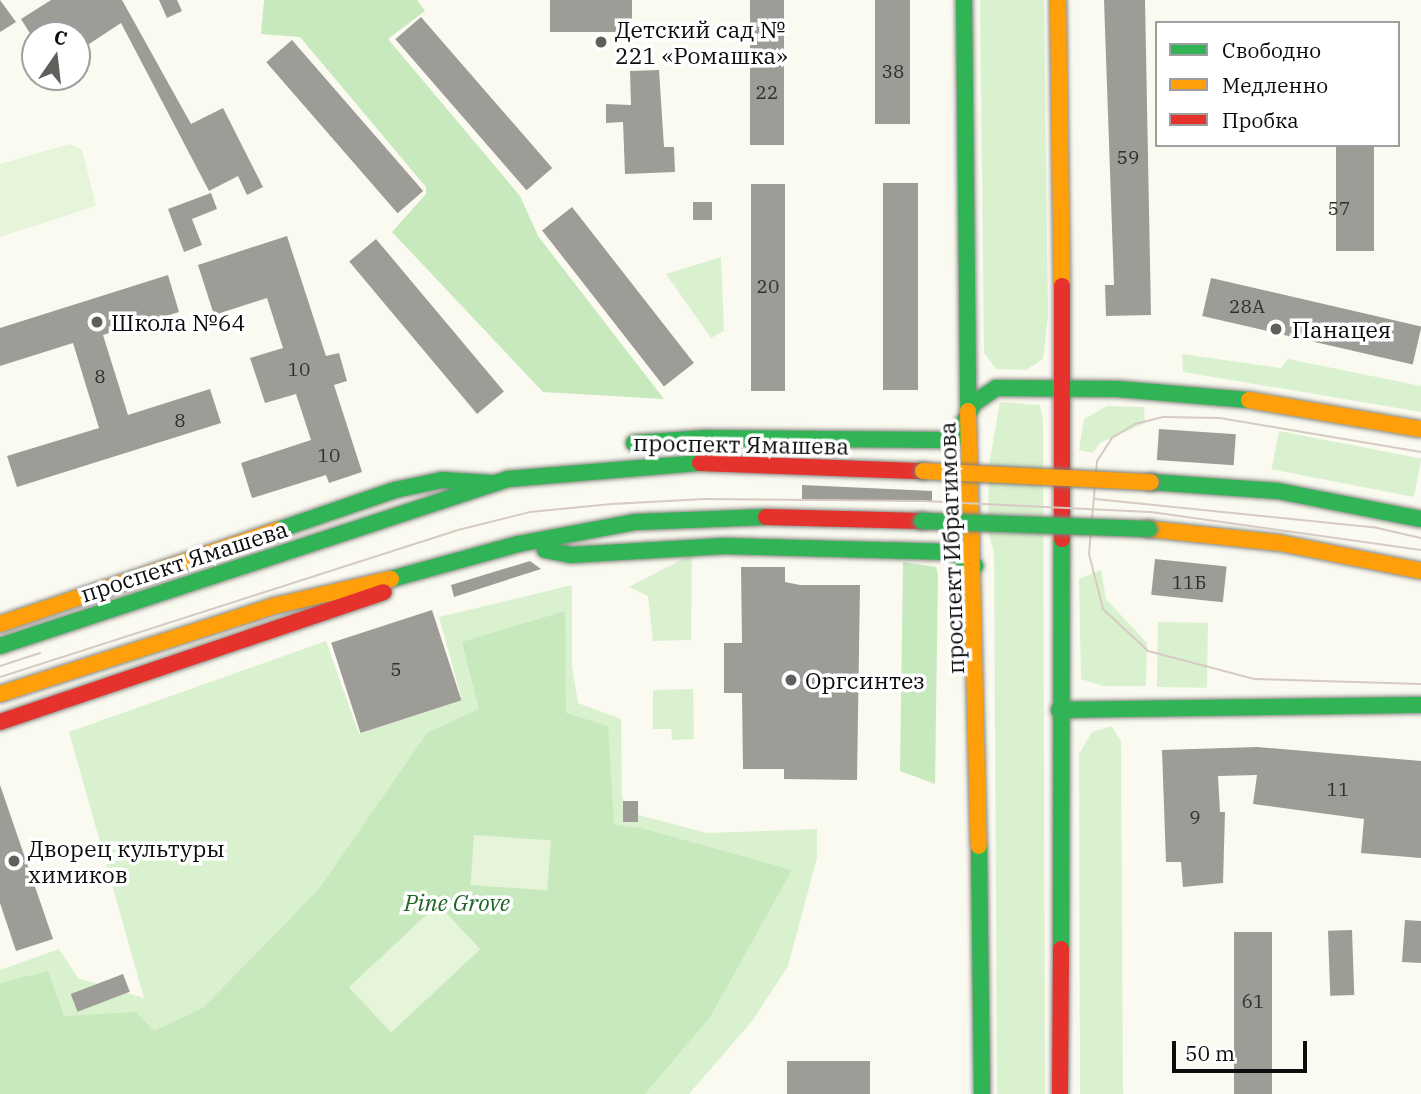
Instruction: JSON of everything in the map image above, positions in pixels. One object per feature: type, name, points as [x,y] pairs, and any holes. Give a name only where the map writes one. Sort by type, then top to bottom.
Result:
[{"type":"main road","name":"проспект Ибрагимова","points":[[964,0],[968,415],[975,566],[982,1094]]},
{"type":"main road","points":[[1058,0],[1062,388],[1060,1094]]},
{"type":"main road","points":[[614,445],[705,438],[947,440],[956,438],[983,394],[996,388],[1062,388],[1270,402],[1421,429]]},
{"type":"main road","points":[[508,479],[566,456]]},
{"type":"main road","name":"проспект Ямашева","points":[[0,646],[508,479],[710,462],[923,471],[1278,491],[1421,519]]},
{"type":"main road","points":[[0,624],[395,490],[442,480],[491,483]]},
{"type":"main road","points":[[0,722],[330,613],[449,566],[518,544],[636,522],[715,516],[1149,529],[1280,543],[1421,571]]},
{"type":"main road","points":[[518,544],[571,555],[724,546],[952,552],[975,566]]},
{"type":"main road","points":[[0,694],[278,605],[449,566]]},
{"type":"main road","points":[[1059,710],[1421,705]]},
{"type":"green space","points":[[264,0],[417,0],[425,11],[388,39],[520,196],[538,236],[664,399],[543,392],[392,232],[426,194],[426,187],[300,37],[261,34]]},
{"type":"green space","points":[[980,0],[1044,0],[1048,316],[1043,359],[1026,370],[996,369],[984,353]]},
{"type":"green space","points":[[70,144],[82,150],[96,206],[0,237],[0,164]]},
{"type":"green space","points":[[721,257],[724,331],[711,338],[666,274]]},
{"type":"green space","points":[[1182,354],[1281,368],[1288,359],[1421,386],[1421,412],[1183,372]]},
{"type":"green space","points":[[1000,402],[1040,405],[1043,420],[1045,1094],[997,1094],[994,553],[988,531],[989,465]]},
{"type":"green space","points":[[1107,406],[1144,407],[1145,423],[1100,443],[1093,453],[1079,450],[1084,419]]},
{"type":"green space","points":[[1279,431],[1421,459],[1414,497],[1272,469]]},
{"type":"green space","points":[[692,554],[691,640],[653,641],[648,596],[629,587]]},
{"type":"green space","points":[[903,562],[936,567],[938,574],[935,784],[900,771]]},
{"type":"green space","points":[[1101,570],[1106,599],[1147,643],[1146,686],[1103,686],[1081,679],[1079,579]]},
{"type":"green space","name":"Pine Grove","points":[[572,585],[572,666],[578,703],[621,719],[622,797],[631,813],[707,833],[817,829],[817,858],[788,966],[753,1020],[689,1094],[0,1094],[0,970],[59,949],[78,978],[144,998],[69,732],[326,641],[359,734],[461,697],[439,617]]},
{"type":"green space","name":"Pine Grove","points":[[565,611],[566,713],[608,726],[614,825],[641,828],[792,870],[710,1017],[645,1094],[0,1094],[0,983],[48,971],[64,1016],[136,1012],[154,1031],[203,1008],[319,889],[427,733],[479,709],[462,642]]},
{"type":"green space","points":[[1158,622],[1208,623],[1207,688],[1157,687]]},
{"type":"green space","points":[[693,689],[694,739],[672,740],[671,729],[653,729],[653,690]]},
{"type":"green space","points":[[1112,726],[1121,742],[1123,1094],[1080,1094],[1079,754],[1092,732]]},
{"type":"green space","points":[[474,835],[551,840],[547,890],[471,885]]},
{"type":"green space","points":[[438,904],[480,949],[391,1033],[349,987]]},
{"type":"building","points":[[0,0],[16,22],[0,32]]},
{"type":"building","points":[[51,0],[122,0],[191,124],[223,108],[263,187],[247,195],[238,176],[209,191],[121,23],[91,43],[91,21],[21,19]]},
{"type":"building","points":[[159,0],[177,0],[182,11],[167,18]]},
{"type":"building","points":[[550,0],[632,0],[632,32],[550,32]]},
{"type":"building","points":[[750,0],[784,0],[784,145],[750,145]]},
{"type":"building","points":[[875,0],[910,0],[910,124],[875,124]]},
{"type":"building","points":[[1104,0],[1145,0],[1151,315],[1106,316],[1105,285],[1114,285]]},
{"type":"building","points":[[421,17],[552,168],[527,190],[395,39]]},
{"type":"building","points":[[292,40],[423,191],[398,213],[266,62]]},
{"type":"building","points":[[659,70],[664,147],[674,147],[675,172],[625,174],[623,122],[606,123],[606,104],[631,105],[630,71]]},
{"type":"building","points":[[1336,147],[1374,147],[1374,251],[1336,251]]},
{"type":"building","points":[[883,183],[918,183],[918,390],[883,390]]},
{"type":"building","points":[[751,184],[785,184],[785,391],[751,391]]},
{"type":"building","points":[[211,193],[217,209],[192,219],[202,245],[184,252],[168,209]]},
{"type":"building","points":[[693,202],[712,202],[712,220],[693,220]]},
{"type":"building","points":[[572,207],[694,363],[664,386],[542,230]]},
{"type":"building","points":[[287,236],[326,356],[339,353],[347,381],[334,385],[362,472],[329,483],[326,475],[252,498],[241,463],[311,440],[296,394],[265,403],[250,358],[283,348],[267,298],[214,315],[198,265]]},
{"type":"building","points":[[376,239],[504,391],[477,414],[349,261]]},
{"type":"building","points":[[168,275],[179,312],[103,335],[128,415],[210,389],[221,423],[17,487],[7,456],[99,428],[73,343],[0,366],[0,328]]},
{"type":"building","points":[[1211,278],[1421,326],[1413,365],[1202,316]]},
{"type":"building","points":[[1159,429],[1236,434],[1234,465],[1157,460]]},
{"type":"building","points":[[802,485],[932,491],[932,502],[802,499]]},
{"type":"building","points":[[1155,559],[1227,567],[1223,602],[1151,595]]},
{"type":"building","points":[[530,561],[541,569],[454,597],[451,585]]},
{"type":"building","name":"Оргсинтез","points":[[741,567],[785,567],[785,582],[800,585],[860,585],[857,780],[784,779],[784,769],[743,769],[742,693],[724,693],[724,643],[742,643]]},
{"type":"building","points":[[432,610],[461,700],[361,733],[331,643]]},
{"type":"building","points":[[1257,747],[1421,761],[1421,858],[1361,853],[1364,819],[1253,804],[1257,775],[1218,776],[1220,812],[1225,812],[1223,883],[1183,887],[1181,862],[1166,862],[1162,750]]},
{"type":"building","name":"Дворец культуры химиков","points":[[0,785],[53,939],[16,951],[0,903]]},
{"type":"building","points":[[623,801],[638,801],[638,822],[623,822]]},
{"type":"building","points":[[1405,920],[1421,921],[1421,963],[1402,962]]},
{"type":"building","points":[[1352,930],[1354,995],[1330,996],[1328,931]]},
{"type":"building","points":[[1234,932],[1272,932],[1272,1094],[1234,1094]]},
{"type":"building","points":[[123,974],[130,992],[78,1012],[71,994]]},
{"type":"building","points":[[787,1061],[870,1061],[870,1094],[787,1094]]},
{"type":"tram line","points":[[1421,452],[1220,418],[1163,417],[1135,424],[1112,438],[1097,461],[1089,554],[1103,609],[1148,651],[1255,679],[1421,684]]},
{"type":"tram line","points":[[0,677],[454,531],[530,512],[612,504],[705,499],[923,501],[1150,512],[1421,550]]},
{"type":"tram line","points":[[1095,499],[1373,527],[1421,538]]},
{"type":"tram line","points":[[0,666],[40,653]]},
{"type":"traffic: fast","points":[[964,0],[968,411]]},
{"type":"traffic: fast","points":[[634,443],[705,438],[947,440],[956,438],[974,403],[996,388],[1118,389],[1249,400]]},
{"type":"traffic: fast","points":[[0,646],[508,479],[700,463]]},
{"type":"traffic: fast","points":[[278,530],[395,490],[442,480],[490,483]]},
{"type":"traffic: fast","points":[[1151,482],[1278,491],[1421,519]]},
{"type":"traffic: fast","points":[[391,579],[518,544],[636,522],[766,517]]},
{"type":"traffic: fast","points":[[922,521],[1149,529]]},
{"type":"traffic: fast","points":[[1061,949],[1062,539]]},
{"type":"traffic: fast","points":[[545,550],[571,555],[724,546],[952,552],[975,566]]},
{"type":"traffic: fast","points":[[1059,710],[1421,705]]},
{"type":"traffic: fast","points":[[979,846],[982,1094]]},
{"type":"traffic: slow","points":[[1058,0],[1062,286]]},
{"type":"traffic: slow","points":[[1249,400],[1421,429]]},
{"type":"traffic: slow","points":[[968,411],[979,846]]},
{"type":"traffic: slow","points":[[923,471],[1151,482]]},
{"type":"traffic: slow","points":[[1149,529],[1280,543],[1421,571]]},
{"type":"traffic: slow","points":[[0,624],[278,530]]},
{"type":"traffic: slow","points":[[0,694],[278,605],[391,579]]},
{"type":"traffic: jam","points":[[1062,286],[1062,539]]},
{"type":"traffic: jam","points":[[700,463],[923,471]]},
{"type":"traffic: jam","points":[[766,517],[922,521]]},
{"type":"traffic: jam","points":[[0,722],[384,592]]},
{"type":"traffic: jam","points":[[1060,1094],[1061,949]]},
{"type":"place","name":"Детский сад № 221 «Ромашка»","points":[[601,42]]},
{"type":"place","name":"Школа №64","points":[[97,322]]},
{"type":"place","name":"Панацея","points":[[1276,329]]},
{"type":"place","name":"Оргсинтез","points":[[791,680]]},
{"type":"place","name":"Дворец культуры химиков","points":[[14,861]]}]
